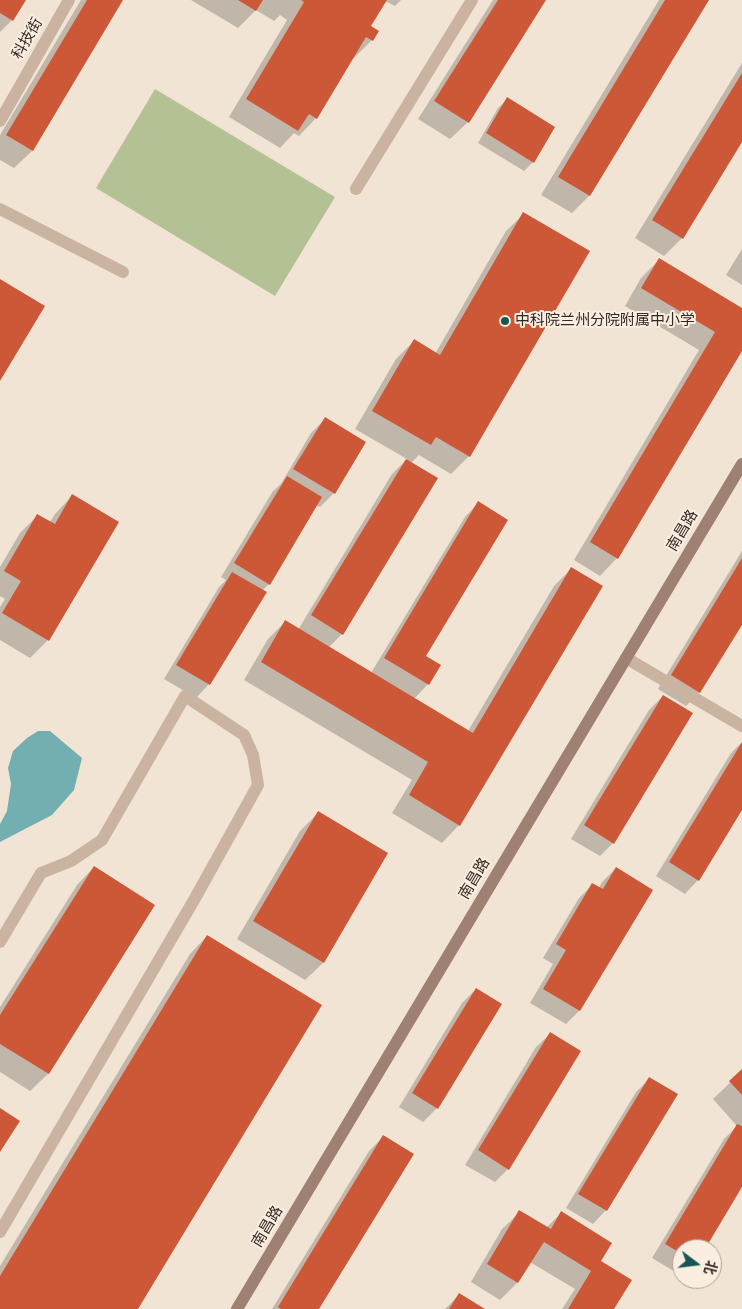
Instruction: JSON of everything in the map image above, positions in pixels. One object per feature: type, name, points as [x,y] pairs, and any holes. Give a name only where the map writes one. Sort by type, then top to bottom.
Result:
[{"type":"main road","name":"南昌路","points":[[237,1309],[742,465]]},
{"type":"street","name":"科技街","points":[[0,120],[69,0]]},
{"type":"street","points":[[356,189],[472,0]]},
{"type":"street","points":[[0,209],[123,272]]},
{"type":"street","points":[[626,658],[742,726]]},
{"type":"street","points":[[0,942],[41,873],[71,861],[102,840],[185,696],[244,735],[254,755],[258,784],[189,909],[0,1232]]},
{"type":"green space","points":[[155,89],[335,197],[275,296],[96,188]]},
{"type":"water","points":[[38,731],[50,731],[82,758],[74,790],[52,815],[0,842],[0,824],[7,811],[11,784],[8,768],[13,751]]},
{"type":"building","points":[[0,0],[26,0],[13,21],[0,13]]},
{"type":"building","points":[[87,0],[123,0],[33,151],[6,135]]},
{"type":"building","points":[[238,0],[263,0],[256,11]]},
{"type":"building","points":[[301,0],[387,0],[371,26],[379,31],[373,41],[366,37],[317,119],[309,114],[298,131],[246,99],[304,2]]},
{"type":"building","points":[[498,0],[546,0],[469,123],[434,101]]},
{"type":"building","points":[[665,0],[709,0],[590,196],[558,177]]},
{"type":"building","points":[[742,73],[742,142],[683,239],[652,220]]},
{"type":"building","points":[[507,97],[555,127],[534,163],[486,133]]},
{"type":"building","points":[[523,212],[590,251],[470,457],[436,437],[431,445],[372,411],[414,339],[440,355]]},
{"type":"building","points":[[659,258],[742,308],[742,351],[618,559],[590,542],[715,332],[641,288]]},
{"type":"building","points":[[0,279],[45,306],[0,381]]},
{"type":"building","points":[[325,417],[366,442],[335,494],[293,469]]},
{"type":"building","points":[[406,459],[438,478],[343,635],[311,615]]},
{"type":"building","points":[[287,476],[322,497],[270,585],[234,563]]},
{"type":"building","points":[[72,494],[119,522],[49,641],[2,613],[21,581],[4,571],[37,514],[55,524]]},
{"type":"building","points":[[478,501],[508,520],[426,656],[441,665],[429,685],[384,658]]},
{"type":"building","points":[[742,558],[742,625],[700,693],[671,675]]},
{"type":"building","points":[[571,567],[603,586],[460,826],[409,795],[428,762],[261,662],[285,620],[473,733]]},
{"type":"building","points":[[232,572],[267,592],[210,685],[176,665]]},
{"type":"building","points":[[663,695],[693,713],[614,844],[584,825]]},
{"type":"building","points":[[742,742],[742,810],[699,881],[669,862]]},
{"type":"building","points":[[318,811],[388,853],[324,963],[253,921]]},
{"type":"building","points":[[94,866],[155,905],[49,1074],[0,1044],[0,1015]]},
{"type":"building","points":[[616,867],[653,890],[580,1011],[543,989],[566,950],[556,944],[592,883],[603,889]]},
{"type":"building","points":[[207,935],[322,1005],[138,1309],[0,1309],[0,1276]]},
{"type":"building","points":[[476,988],[502,1004],[438,1109],[412,1093]]},
{"type":"building","points":[[550,1032],[581,1051],[509,1170],[478,1150]]},
{"type":"building","points":[[742,1069],[742,1095],[729,1081]]},
{"type":"building","points":[[649,1077],[678,1094],[607,1211],[578,1194]]},
{"type":"building","points":[[0,1108],[20,1121],[0,1152]]},
{"type":"building","points":[[737,1124],[742,1126],[742,1187],[711,1239],[672,1239],[672,1248],[665,1244]]},
{"type":"building","points":[[383,1135],[414,1154],[319,1309],[281,1309],[278,1307]]},
{"type":"building","points":[[519,1210],[551,1229],[561,1211],[612,1243],[601,1261],[632,1280],[614,1309],[568,1309],[591,1271],[544,1242],[518,1283],[487,1264]]},
{"type":"building","points":[[459,1293],[485,1309],[449,1309]]},
{"type":"place","name":"中科院兰州分院附属中小学","points":[[505,321]]}]
